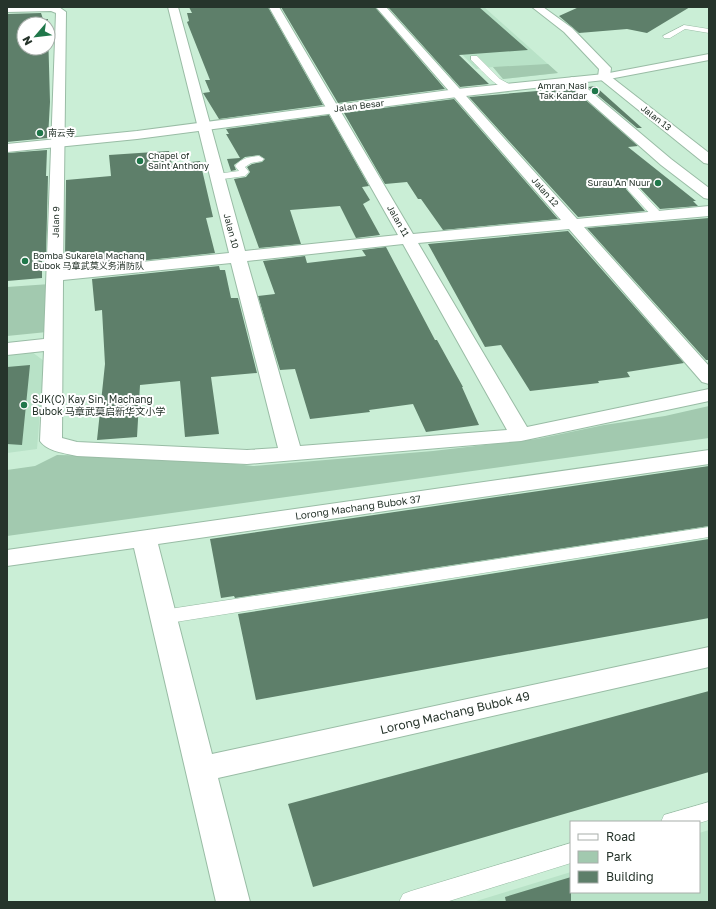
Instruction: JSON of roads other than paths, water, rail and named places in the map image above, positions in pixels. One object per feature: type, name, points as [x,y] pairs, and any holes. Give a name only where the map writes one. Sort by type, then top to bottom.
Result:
[{"type":"street","name":"Jalan 10","points":[[173,7],[216,177],[291,454]]},
{"type":"street","name":"Jalan 11","points":[[274,7],[521,435]]},
{"type":"street","name":"Jalan 12","points":[[381,7],[709,378]]},
{"type":"street","points":[[537,7],[568,30],[585,47],[605,68],[604,77]]},
{"type":"street","points":[[7,9],[53,8]]},
{"type":"street","name":"Jalan 9","points":[[53,8],[61,12],[51,441],[77,449],[247,457],[291,454]]},
{"type":"street","name":"Jalan Besar","points":[[7,148],[203,126],[508,87],[604,77],[709,57]]},
{"type":"street","name":"Jalan 13","points":[[604,77],[709,160]]},
{"type":"street","points":[[572,81],[666,162],[709,195]]},
{"type":"street","points":[[55,276],[408,239],[709,211]]},
{"type":"street","points":[[7,349],[53,344]]},
{"type":"street","points":[[291,454],[521,435],[709,395]]},
{"type":"street","name":"Lorong Machang Bubok 37","points":[[7,558],[709,457]]},
{"type":"street","points":[[144,538],[233,902]]},
{"type":"street","name":"Lorong Machang Bubok 49","points":[[201,769],[709,657]]},
{"type":"lane","points":[[667,36],[684,27],[709,31]]},
{"type":"lane","points":[[474,58],[497,81],[508,87]]},
{"type":"lane","points":[[216,177],[242,174],[244,172],[240,166],[248,160],[259,159]]},
{"type":"lane","points":[[632,188],[658,216]]},
{"type":"lane","points":[[163,616],[709,532]]},
{"type":"lane","points":[[675,821],[709,811]]},
{"type":"lane","points":[[411,902],[570,853]]},
{"type":"place","name":"Amran Nasi Tak Kandar","points":[[595,91]]},
{"type":"place","name":"南云寺","points":[[40,133]]},
{"type":"place","name":"Chapel of Saint Anthony","points":[[140,161]]},
{"type":"place","name":"Surau An Nuur","points":[[658,183]]},
{"type":"place","name":"Bomba Sukarela Machang Bubok 马章武莫义务消防队","points":[[25,261]]},
{"type":"place","name":"SJK(C) Kay Sin, Machang Bubok 马章武莫启新华文小学","points":[[24,405]]}]
